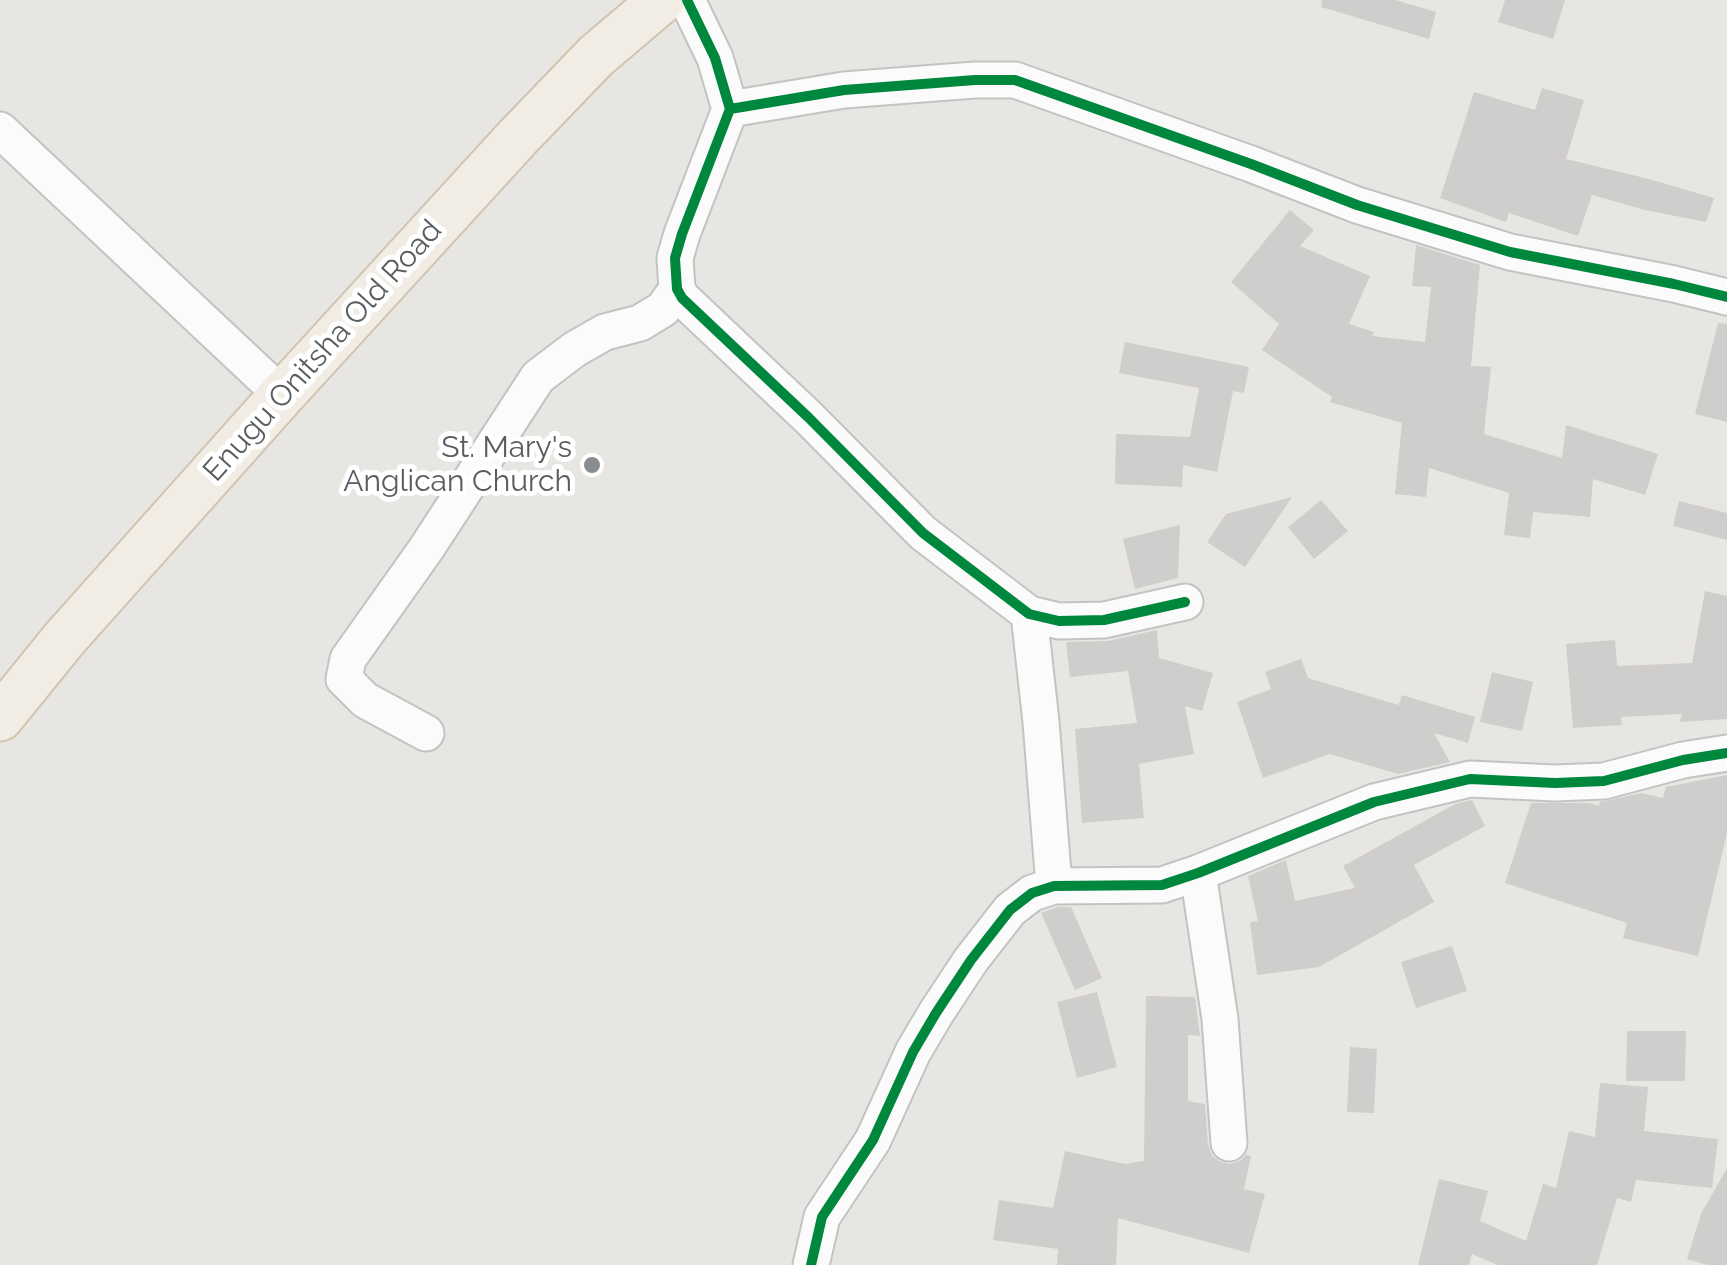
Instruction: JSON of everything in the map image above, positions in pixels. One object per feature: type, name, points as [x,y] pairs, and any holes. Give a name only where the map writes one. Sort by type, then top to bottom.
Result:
[{"type":"main road","name":"Enugu Onitsha Old Road","points":[[0,718],[65,638],[518,137],[596,56],[662,0]]},
{"type":"street","points":[[687,0],[714,58],[730,110],[675,258],[677,289],[682,298],[924,533],[1029,614],[1059,621],[1104,620],[1185,602]]},
{"type":"street","points":[[730,110],[844,90],[1015,80],[1357,205],[1490,246],[1727,297]]},
{"type":"street","points":[[0,130],[282,395]]},
{"type":"street","points":[[426,733],[364,700],[344,679],[348,659],[426,549],[538,377],[604,332],[640,324],[664,309],[677,289]]},
{"type":"street","points":[[1029,614],[1054,886]]},
{"type":"street","points":[[811,1265],[822,1218],[873,1140],[913,1052],[936,1013],[1010,910],[1032,893],[1054,886],[1162,886],[1374,802],[1470,780],[1604,781],[1683,760],[1727,754]]},
{"type":"street","points":[[1198,874],[1220,1018],[1229,1143]]},
{"type":"building","points":[[1322,0],[1396,0],[1436,12],[1429,39],[1321,7]]},
{"type":"building","points":[[1505,0],[1565,0],[1553,39],[1498,22]]},
{"type":"building","points":[[1542,88],[1584,100],[1566,159],[1714,198],[1706,222],[1592,195],[1578,236],[1509,213],[1506,222],[1440,198],[1474,92],[1535,110]]},
{"type":"building","points":[[1290,210],[1314,230],[1300,246],[1370,276],[1349,324],[1374,332],[1372,336],[1425,342],[1431,287],[1412,286],[1416,245],[1480,265],[1471,366],[1491,367],[1484,434],[1562,458],[1566,425],[1658,454],[1645,495],[1593,479],[1590,517],[1533,512],[1530,538],[1504,535],[1509,493],[1429,468],[1426,497],[1395,494],[1402,423],[1330,402],[1332,397],[1262,350],[1279,324],[1231,282]]},
{"type":"building","points":[[1718,323],[1727,324],[1727,422],[1695,414]]},
{"type":"building","points":[[1125,342],[1249,367],[1244,393],[1233,391],[1217,472],[1183,465],[1182,487],[1115,484],[1116,434],[1190,437],[1199,388],[1119,373]]},
{"type":"building","points":[[1292,497],[1245,567],[1207,542],[1226,514]]},
{"type":"building","points":[[1321,500],[1348,531],[1314,559],[1288,527]]},
{"type":"building","points":[[1679,501],[1727,513],[1727,540],[1673,526]]},
{"type":"building","points":[[1180,525],[1178,578],[1135,589],[1123,539]]},
{"type":"building","points":[[1705,591],[1727,596],[1727,719],[1680,722],[1682,714],[1621,717],[1622,725],[1573,728],[1566,644],[1615,640],[1617,666],[1692,663]]},
{"type":"building","points":[[1157,630],[1159,658],[1213,673],[1202,711],[1185,706],[1194,754],[1139,764],[1144,818],[1082,823],[1075,729],[1137,723],[1128,671],[1070,677],[1066,642],[1108,641]]},
{"type":"building","points":[[1301,659],[1308,678],[1399,705],[1402,695],[1475,717],[1468,743],[1434,733],[1450,762],[1398,774],[1330,754],[1263,778],[1237,702],[1271,689],[1265,672]]},
{"type":"building","points":[[1492,672],[1533,682],[1522,731],[1480,722]]},
{"type":"building","points":[[1727,775],[1727,833],[1698,956],[1623,938],[1627,923],[1505,883],[1531,803],[1599,806],[1600,802],[1641,793],[1663,798],[1666,787]]},
{"type":"building","points":[[1472,800],[1485,826],[1414,865],[1434,902],[1319,967],[1257,975],[1250,922],[1258,921],[1248,876],[1286,860],[1295,901],[1355,888],[1343,866],[1455,804]]},
{"type":"building","points":[[1071,907],[1102,978],[1075,990],[1041,913]]},
{"type":"building","points":[[1452,946],[1467,991],[1416,1008],[1401,962]]},
{"type":"building","points":[[1097,992],[1117,1067],[1077,1078],[1057,1002]]},
{"type":"building","points":[[1146,996],[1195,997],[1200,1036],[1188,1035],[1188,1101],[1205,1104],[1212,1156],[1230,1164],[1251,1156],[1244,1189],[1265,1194],[1249,1253],[1118,1218],[1116,1265],[1057,1265],[1058,1249],[993,1240],[999,1200],[1053,1208],[1065,1151],[1125,1164],[1144,1161]]},
{"type":"building","points":[[1627,1031],[1686,1031],[1685,1081],[1626,1081]]},
{"type":"building","points":[[1350,1047],[1377,1049],[1374,1113],[1347,1112]]},
{"type":"building","points":[[1600,1083],[1648,1087],[1644,1131],[1718,1139],[1712,1188],[1636,1180],[1631,1202],[1617,1198],[1597,1265],[1498,1265],[1472,1254],[1469,1265],[1418,1265],[1439,1179],[1488,1191],[1480,1221],[1526,1241],[1543,1184],[1556,1188],[1569,1131],[1595,1137]]},
{"type":"building","points":[[1727,1168],[1727,1265],[1687,1259],[1701,1214]]},
{"type":"cycle path","points":[[687,0],[715,58],[730,109],[675,258],[677,289],[682,298],[923,533],[1029,614],[1059,621],[1104,620],[1185,602]]},
{"type":"cycle path","points":[[730,109],[844,90],[1015,80],[1357,205],[1510,252],[1727,297]]},
{"type":"cycle path","points":[[811,1265],[822,1217],[873,1140],[913,1052],[936,1013],[1010,910],[1032,893],[1054,886],[1162,885],[1374,802],[1470,779],[1604,781],[1727,753]]},
{"type":"place","name":"St. Mary's Anglican Church","points":[[592,465]]}]
